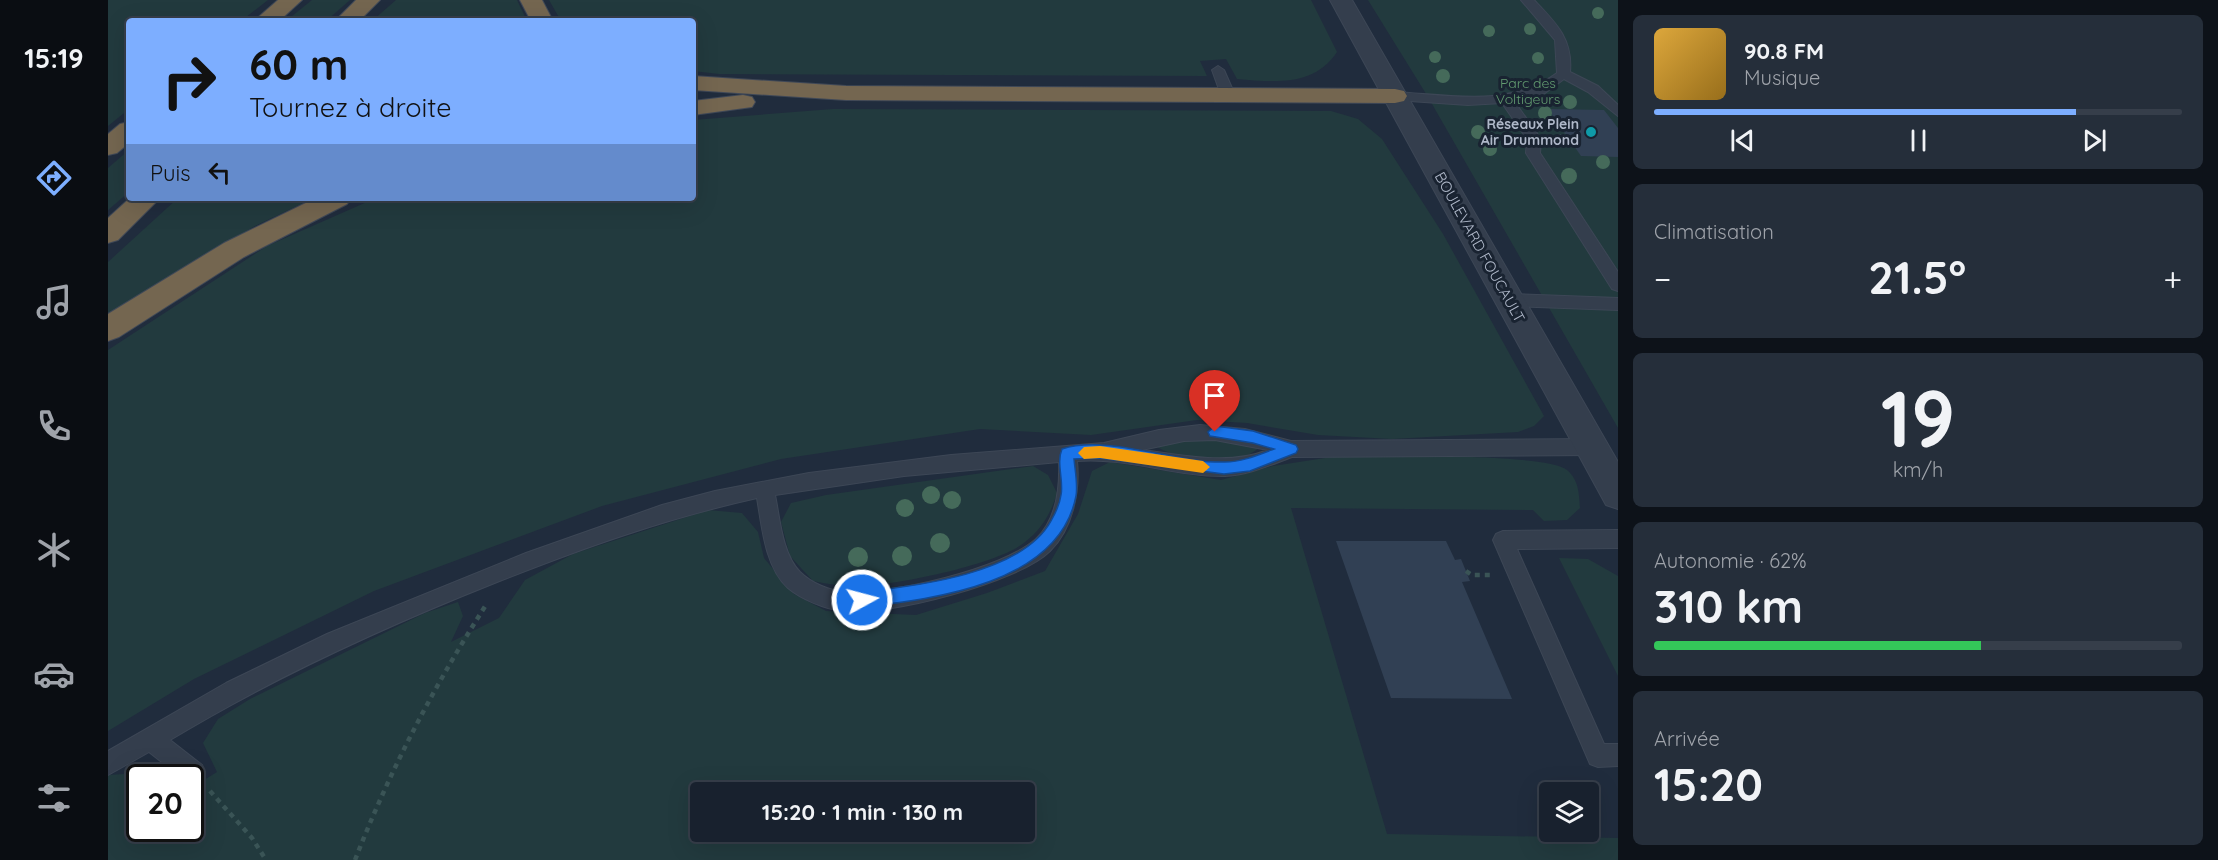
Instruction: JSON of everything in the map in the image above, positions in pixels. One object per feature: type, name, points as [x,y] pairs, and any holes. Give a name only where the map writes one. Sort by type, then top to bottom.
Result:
[{"type":"highway","points":[[269,18],[291,0]]},
{"type":"highway","points":[[349,18],[369,0]]},
{"type":"highway","points":[[531,0],[540,18]]},
{"type":"highway","points":[[696,83],[846,93],[1395,96]]},
{"type":"highway","points":[[696,108],[846,93]]},
{"type":"highway","points":[[108,147],[126,132]]},
{"type":"highway","points":[[108,233],[144,201]]},
{"type":"highway","points":[[108,329],[234,250],[332,201]]},
{"type":"street","name":"BOULEVARD FOUCAULT","points":[[1341,0],[1618,494]]},
{"type":"lane","points":[[1395,96],[1505,98],[1541,89],[1563,74],[1567,53],[1560,36],[1527,0]]},
{"type":"lane","points":[[1218,70],[1228,95]]},
{"type":"lane","points":[[1563,74],[1593,89],[1618,112]]},
{"type":"lane","points":[[1505,98],[1534,139],[1533,153],[1618,285]]},
{"type":"lane","points":[[1510,300],[1618,304]]},
{"type":"lane","points":[[108,764],[275,670],[415,605],[635,522],[764,489],[899,468],[1100,452],[1168,436],[1202,432],[1253,437],[1291,449],[1592,447]]},
{"type":"lane","points":[[1100,452],[1224,468],[1250,465],[1291,449]]},
{"type":"lane","points":[[764,489],[779,554],[793,579],[817,593],[844,602],[897,596],[986,576],[1019,562],[1043,545],[1057,525],[1069,496],[1067,454]]},
{"type":"lane","points":[[1618,539],[1503,540],[1598,756],[1618,756]]},
{"type":"lane","points":[[151,739],[183,764]]},
{"type":"path","points":[[1558,136],[1566,135]]},
{"type":"path","points":[[355,860],[373,810],[424,711],[473,626],[511,567]]},
{"type":"path","points":[[1466,571],[1472,575]]},
{"type":"path","points":[[204,784],[252,838],[266,860]]},
{"type":"green space","points":[[108,0],[268,0],[245,18],[126,18],[126,111],[108,126]]},
{"type":"green space","points":[[312,0],[350,0],[329,18],[290,18]]},
{"type":"green space","points":[[396,0],[517,0],[526,18],[375,18]]},
{"type":"green space","points":[[549,0],[1311,0],[1337,52],[1328,63],[1305,77],[1279,81],[1237,79],[1226,59],[1200,61],[1207,76],[719,74],[696,71],[696,18],[559,18]]},
{"type":"green space","name":"Parc des Voltigeurs","points":[[1368,0],[1618,0],[1618,428],[1428,97]]},
{"type":"green space","points":[[833,109],[1331,111],[1358,119],[1382,139],[1443,234],[1544,416],[1534,426],[1518,432],[1392,439],[1318,435],[1247,423],[1197,420],[1091,435],[980,429],[781,459],[602,506],[374,591],[194,679],[108,731],[108,350],[267,246],[369,201],[696,201],[696,120]]},
{"type":"green space","points":[[126,153],[126,195],[108,210],[108,168]]},
{"type":"green space","points":[[175,201],[308,201],[255,226],[108,317],[108,262]]},
{"type":"green space","points":[[1206,439],[1235,441],[1260,447],[1249,455],[1236,459],[1209,462],[1182,457],[1157,447],[1179,441]]},
{"type":"green space","points":[[1338,456],[1496,458],[1553,465],[1567,470],[1578,487],[1580,508],[1567,520],[1544,521],[1533,510],[1291,508],[1387,834],[1539,837],[1539,842],[1599,842],[1599,838],[1618,838],[1618,860],[108,860],[108,775],[126,774],[126,842],[204,842],[204,780],[217,772],[203,743],[218,719],[250,699],[425,613],[458,602],[463,616],[451,642],[499,618],[525,580],[573,554],[708,510],[742,513],[758,532],[764,558],[794,594],[826,611],[916,615],[987,593],[1045,571],[1078,514],[1092,471],[1110,462],[1221,480],[1273,466]]},
{"type":"green space","points":[[1033,466],[1048,475],[1057,493],[1052,507],[1041,526],[1031,537],[1011,551],[991,559],[913,579],[866,586],[849,586],[813,581],[790,556],[781,522],[791,503],[826,495]]},
{"type":"green space","points":[[1559,558],[1588,559],[1618,576],[1618,676]]},
{"type":"building","name":"Réseaux Plein Air Drummond","points":[[1548,109],[1604,110],[1618,128],[1618,157],[1581,156]]},
{"type":"building","points":[[1336,541],[1446,541],[1455,560],[1461,559],[1470,581],[1462,582],[1512,699],[1391,698]]},
{"type":"slow traffic","points":[[1084,453],[1100,452],[1203,467]]},
{"type":"place","name":"Réseaux Plein Air Drummond","points":[[1591,132]]},
{"type":"route","points":[[862,600],[897,596],[986,576],[1019,562],[1043,545],[1057,525],[1069,496],[1067,454],[1100,452],[1190,466],[1224,468],[1250,465],[1291,449],[1253,437],[1215,432]]}]
